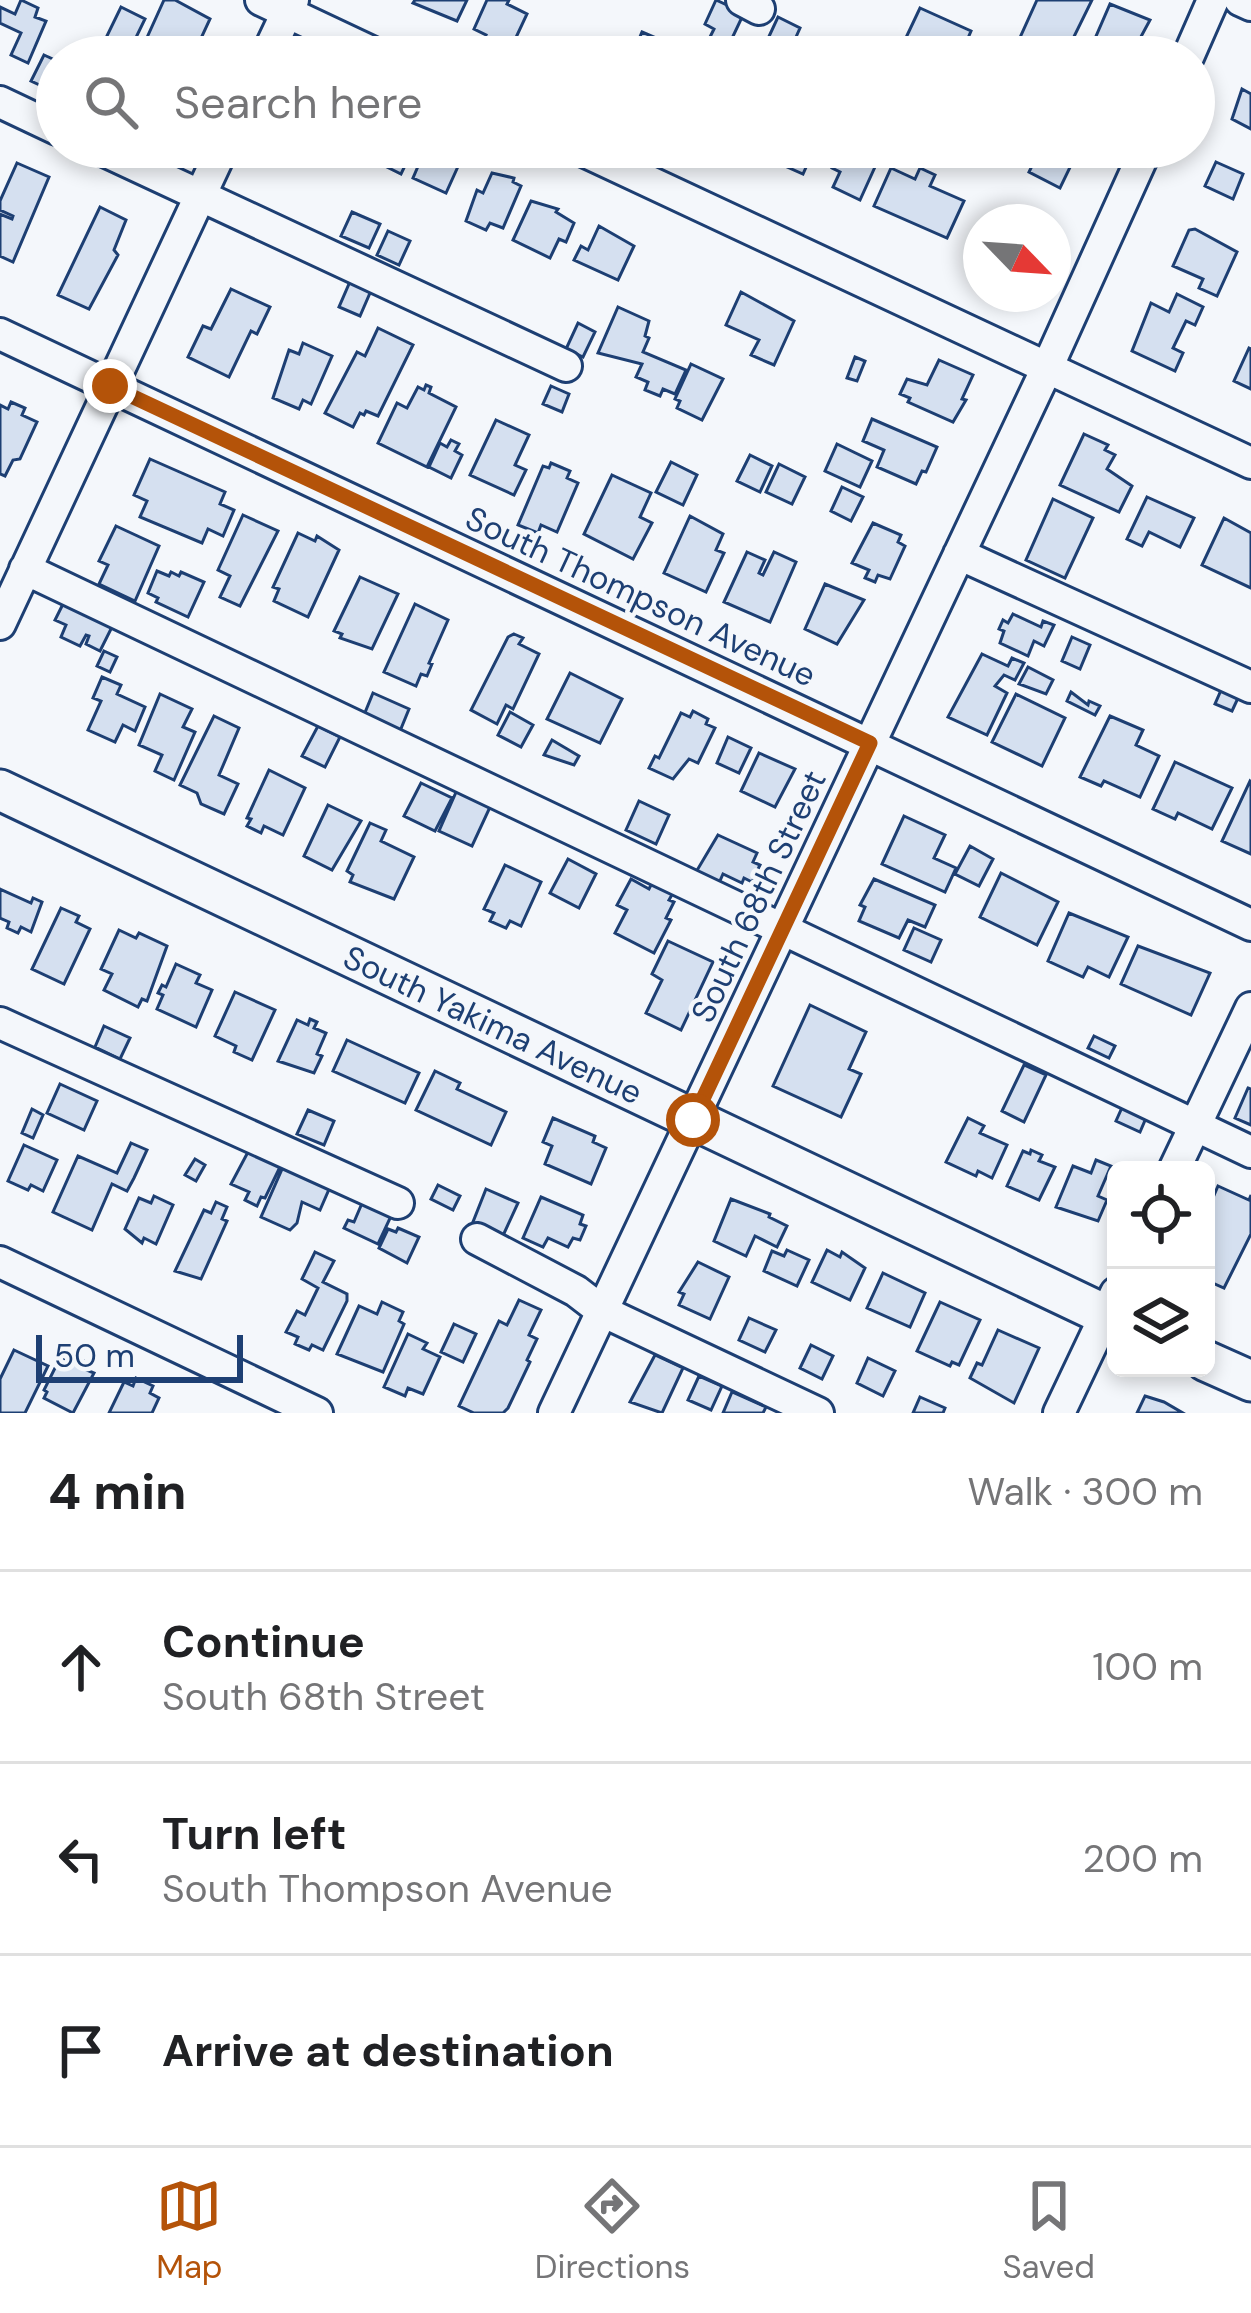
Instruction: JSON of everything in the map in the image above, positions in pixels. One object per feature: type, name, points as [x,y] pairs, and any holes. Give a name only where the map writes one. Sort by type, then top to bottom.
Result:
[{"type":"main road","name":"South Yakima Avenue","points":[[0,790],[693,1120],[1107,1306]]},
{"type":"main road","points":[[1215,1365],[1251,1382]]},
{"type":"street","points":[[1198,36],[1214,0]]},
{"type":"street","points":[[1240,0],[1251,5]]},
{"type":"street","points":[[272,36],[280,4],[342,36]]},
{"type":"street","points":[[0,102],[36,119]]},
{"type":"street","points":[[141,168],[566,366]]},
{"type":"street","points":[[0,624],[214,168]]},
{"type":"street","points":[[620,168],[1251,463]]},
{"type":"street","name":"South 68th Street","points":[[554,1413],[1137,168]]},
{"type":"street","name":"South Thompson Avenue","points":[[0,334],[1251,925]]},
{"type":"street","points":[[959,554],[1251,688]]},
{"type":"street","points":[[26,568],[1251,1152]]},
{"type":"street","points":[[1178,1161],[1251,1008]]},
{"type":"street","points":[[0,1023],[398,1203]]},
{"type":"street","points":[[477,1239],[576,1291],[602,1311],[818,1413]]},
{"type":"street","points":[[0,1262],[317,1413]]},
{"type":"street","points":[[1059,1413],[1107,1321]]},
{"type":"building","points":[[21,0],[38,8],[35,17],[46,21],[28,63],[11,55],[21,33],[0,23],[0,7],[15,14]]},
{"type":"building","points":[[164,0],[175,0],[210,19],[202,36],[148,36]]},
{"type":"building","points":[[467,0],[457,21],[413,3]]},
{"type":"building","points":[[487,0],[509,0],[507,4],[527,14],[517,36],[486,36],[474,29]]},
{"type":"building","points":[[716,0],[744,13],[733,36],[710,36],[714,29],[705,24]]},
{"type":"building","points":[[1037,0],[1092,0],[1074,36],[1021,36]]},
{"type":"building","points":[[1110,4],[1150,20],[1141,36],[1096,36]]},
{"type":"building","points":[[121,7],[145,19],[137,36],[107,36]]},
{"type":"building","points":[[920,8],[971,31],[969,36],[907,36]]},
{"type":"building","points":[[778,17],[800,28],[796,36],[769,36]]},
{"type":"building","points":[[1242,89],[1251,94],[1251,129],[1232,119]]},
{"type":"building","points":[[17,163],[49,177],[13,262],[0,256],[0,214],[13,216],[0,210],[0,201]]},
{"type":"building","points":[[1215,164],[1243,174],[1233,199],[1205,186]]},
{"type":"building","points":[[417,168],[457,168],[446,193],[413,178]]},
{"type":"building","points":[[832,168],[874,168],[860,200],[833,187],[840,172]]},
{"type":"building","points":[[891,168],[915,179],[920,168],[935,175],[930,186],[964,201],[947,238],[874,206]]},
{"type":"building","points":[[1031,168],[1070,168],[1060,188],[1029,172]]},
{"type":"building","points":[[492,173],[514,178],[521,186],[503,228],[490,223],[486,230],[466,221],[477,190],[483,193]]},
{"type":"building","points":[[531,201],[558,209],[574,223],[566,242],[559,239],[550,258],[513,240]]},
{"type":"building","points":[[100,207],[126,220],[114,250],[118,255],[89,309],[58,295]]},
{"type":"building","points":[[352,212],[380,224],[369,248],[341,236]]},
{"type":"building","points":[[599,226],[634,246],[618,280],[574,260],[581,246],[588,250]]},
{"type":"building","points":[[1189,230],[1237,252],[1217,296],[1199,288],[1203,279],[1173,266]]},
{"type":"building","points":[[388,231],[410,241],[399,265],[377,255]]},
{"type":"building","points":[[352,277],[373,286],[360,316],[339,307]]},
{"type":"building","points":[[231,289],[270,307],[257,334],[251,331],[229,377],[188,357],[203,326],[211,329]]},
{"type":"building","points":[[741,292],[794,321],[774,365],[751,355],[759,340],[726,325]]},
{"type":"building","points":[[1177,294],[1203,307],[1195,325],[1186,321],[1173,348],[1183,353],[1175,371],[1132,351],[1151,303],[1169,312]]},
{"type":"building","points":[[618,307],[649,321],[643,352],[686,370],[675,394],[663,389],[660,396],[645,390],[648,382],[636,377],[642,364],[598,353]]},
{"type":"building","points":[[578,323],[595,332],[583,357],[566,349]]},
{"type":"building","points":[[378,328],[413,345],[378,416],[360,413],[353,427],[325,413],[357,352],[365,356]]},
{"type":"building","points":[[303,343],[332,356],[311,404],[303,400],[299,409],[273,398],[289,350],[299,354]]},
{"type":"building","points":[[1251,349],[1251,389],[1234,381]]},
{"type":"building","points":[[855,357],[865,361],[857,381],[847,378]]},
{"type":"building","points":[[939,360],[973,375],[953,422],[900,394],[907,379],[927,385]]},
{"type":"building","points":[[691,364],[723,379],[702,420],[677,408],[680,401],[675,399]]},
{"type":"building","points":[[426,385],[431,387],[429,393],[456,407],[427,467],[378,443],[397,403],[407,408],[418,387],[424,390]]},
{"type":"building","points":[[551,386],[569,394],[562,412],[543,404]]},
{"type":"building","points":[[11,402],[25,408],[22,415],[37,422],[20,459],[13,460],[5,476],[0,474],[0,405],[8,409]]},
{"type":"building","points":[[872,419],[937,447],[916,484],[877,467],[884,450],[863,441]]},
{"type":"building","points":[[496,420],[529,435],[515,465],[526,470],[514,495],[470,475]]},
{"type":"building","points":[[1084,434],[1108,445],[1105,450],[1115,455],[1107,469],[1132,486],[1119,512],[1060,485]]},
{"type":"building","points":[[451,440],[459,444],[455,451],[462,455],[451,478],[429,467],[440,443],[447,447]]},
{"type":"building","points":[[837,444],[872,461],[860,487],[825,471]]},
{"type":"building","points":[[750,455],[772,466],[760,492],[737,481]]},
{"type":"building","points":[[150,459],[225,492],[220,504],[234,510],[223,536],[208,529],[202,543],[140,517],[147,501],[134,495]]},
{"type":"building","points":[[671,462],[697,475],[683,505],[656,492]]},
{"type":"building","points":[[551,463],[570,471],[567,478],[578,483],[557,532],[541,525],[538,533],[518,525],[543,466],[549,468]]},
{"type":"building","points":[[779,464],[805,477],[792,504],[766,492]]},
{"type":"building","points":[[612,475],[651,493],[640,517],[652,523],[633,559],[584,534]]},
{"type":"building","points":[[842,487],[863,497],[851,521],[831,511]]},
{"type":"building","points":[[1147,497],[1194,518],[1180,547],[1149,532],[1142,546],[1127,539]]},
{"type":"building","points":[[1053,499],[1093,518],[1065,578],[1026,560]]},
{"type":"building","points":[[243,515],[278,531],[240,606],[220,597],[230,576],[218,570]]},
{"type":"building","points":[[690,516],[723,534],[716,550],[724,553],[706,592],[664,573]]},
{"type":"building","points":[[1224,518],[1251,533],[1251,588],[1202,565]]},
{"type":"building","points":[[873,523],[901,535],[898,542],[905,546],[890,579],[878,575],[875,582],[865,578],[869,570],[852,563]]},
{"type":"building","points":[[116,526],[159,546],[135,601],[99,584],[108,565],[99,561]]},
{"type":"building","points":[[298,533],[315,541],[317,536],[339,550],[308,617],[274,601],[279,589],[273,587]]},
{"type":"building","points":[[747,552],[765,560],[759,573],[763,575],[774,552],[796,562],[770,622],[724,602]]},
{"type":"building","points":[[157,571],[169,576],[181,572],[204,582],[188,617],[156,602],[158,598],[148,593]]},
{"type":"building","points":[[360,577],[398,594],[372,649],[340,638],[342,634],[334,631]]},
{"type":"building","points":[[825,584],[864,600],[837,644],[805,629]]},
{"type":"building","points":[[65,600],[115,621],[100,651],[86,644],[89,636],[80,646],[61,637],[66,625],[55,620]]},
{"type":"building","points":[[415,604],[448,620],[427,676],[421,674],[416,686],[384,672]]},
{"type":"building","points":[[1013,614],[1041,627],[1043,621],[1054,625],[1044,646],[1034,641],[1028,656],[1000,643],[1003,620],[1008,623]]},
{"type":"building","points":[[508,637],[523,638],[519,644],[539,654],[513,709],[506,705],[497,724],[471,710]]},
{"type":"building","points":[[1072,637],[1090,645],[1080,669],[1062,661]]},
{"type":"building","points":[[104,651],[117,657],[110,672],[97,666]]},
{"type":"building","points":[[982,654],[1008,666],[1012,658],[1024,663],[1015,680],[1004,675],[995,686],[1007,693],[987,735],[948,717]]},
{"type":"building","points":[[1028,667],[1053,680],[1046,694],[1019,684]]},
{"type":"building","points":[[570,673],[622,699],[600,743],[547,719]]},
{"type":"building","points":[[102,677],[121,685],[117,694],[145,707],[135,731],[123,725],[115,742],[88,730],[101,701],[93,698]]},
{"type":"building","points":[[1222,688],[1239,696],[1232,711],[1215,704]]},
{"type":"building","points":[[1071,692],[1088,705],[1089,701],[1100,706],[1095,715],[1067,701]]},
{"type":"building","points":[[373,693],[409,709],[400,731],[364,715]]},
{"type":"building","points":[[160,694],[192,709],[183,727],[195,732],[174,780],[155,771],[162,755],[139,745]]},
{"type":"building","points":[[1016,694],[1065,718],[1042,766],[992,742]]},
{"type":"building","points":[[693,711],[715,728],[698,763],[689,759],[673,779],[649,768],[655,756],[659,758],[681,713],[690,717]]},
{"type":"building","points":[[510,712],[533,725],[521,747],[498,735]]},
{"type":"building","points":[[214,716],[239,728],[219,775],[238,784],[224,814],[201,804],[197,793],[180,785]]},
{"type":"building","points":[[1110,716],[1143,730],[1136,745],[1159,756],[1140,797],[1104,781],[1101,786],[1080,777]]},
{"type":"building","points":[[318,726],[340,737],[325,767],[302,756]]},
{"type":"building","points":[[728,737],[751,748],[739,773],[717,763]]},
{"type":"building","points":[[552,740],[579,756],[574,765],[544,755]]},
{"type":"building","points":[[759,753],[795,769],[775,807],[741,791]]},
{"type":"building","points":[[1175,762],[1232,788],[1212,829],[1178,813],[1175,819],[1153,809]]},
{"type":"building","points":[[269,770],[305,788],[283,835],[264,826],[261,833],[247,826]]},
{"type":"building","points":[[1251,782],[1251,854],[1222,841]]},
{"type":"building","points":[[421,783],[452,798],[435,831],[404,816]]},
{"type":"building","points":[[457,790],[491,805],[472,846],[439,831]]},
{"type":"building","points":[[639,801],[669,815],[656,844],[626,830]]},
{"type":"building","points":[[328,805],[361,821],[332,870],[304,856]]},
{"type":"building","points":[[904,816],[945,835],[934,858],[956,868],[945,892],[882,864]]},
{"type":"building","points":[[370,823],[386,830],[381,841],[414,857],[394,899],[350,882],[353,875],[347,871]]},
{"type":"building","points":[[718,835],[757,853],[753,862],[760,865],[752,882],[744,878],[742,883],[723,874],[719,883],[696,872]]},
{"type":"building","points":[[970,846],[993,859],[979,886],[955,874]]},
{"type":"building","points":[[568,859],[596,874],[579,908],[550,893]]},
{"type":"building","points":[[505,865],[541,882],[521,926],[510,921],[506,928],[490,921],[494,913],[484,909]]},
{"type":"building","points":[[1001,873],[1058,902],[1037,945],[980,917]]},
{"type":"building","points":[[631,879],[649,889],[652,883],[673,893],[666,918],[671,920],[654,953],[615,933],[627,910],[617,905]]},
{"type":"building","points":[[874,879],[935,905],[925,927],[908,920],[899,938],[859,921],[865,907],[860,905]]},
{"type":"building","points":[[0,889],[31,903],[33,898],[42,902],[31,932],[7,928],[9,922],[0,918]]},
{"type":"building","points":[[61,908],[79,916],[76,922],[90,929],[64,984],[32,969]]},
{"type":"building","points":[[1069,913],[1128,937],[1109,977],[1088,967],[1083,977],[1048,961]]},
{"type":"building","points":[[914,928],[941,940],[931,962],[904,950]]},
{"type":"building","points":[[119,930],[167,946],[147,1001],[142,999],[138,1007],[104,990],[112,974],[101,969]]},
{"type":"building","points":[[668,941],[713,962],[681,1030],[646,1013],[662,980],[652,974]]},
{"type":"building","points":[[1138,946],[1210,973],[1191,1015],[1121,984]]},
{"type":"building","points":[[176,964],[200,975],[196,983],[212,990],[196,1027],[157,1009],[163,995],[158,993],[162,985],[166,987]]},
{"type":"building","points":[[235,992],[275,1010],[252,1060],[215,1036]]},
{"type":"building","points":[[810,1005],[866,1032],[849,1069],[861,1074],[841,1117],[773,1086]]},
{"type":"building","points":[[310,1019],[317,1022],[314,1028],[326,1033],[314,1073],[278,1061],[297,1020],[308,1025]]},
{"type":"building","points":[[104,1026],[130,1038],[120,1059],[95,1047]]},
{"type":"building","points":[[1094,1036],[1115,1046],[1109,1058],[1088,1048]]},
{"type":"building","points":[[347,1040],[419,1073],[405,1103],[333,1071]]},
{"type":"building","points":[[1024,1065],[1046,1075],[1024,1122],[1002,1111]]},
{"type":"building","points":[[435,1071],[460,1083],[457,1089],[506,1112],[491,1145],[416,1110]]},
{"type":"building","points":[[60,1084],[97,1101],[84,1130],[47,1113]]},
{"type":"building","points":[[1251,1089],[1251,1125],[1235,1118]]},
{"type":"building","points":[[1125,1101],[1149,1111],[1140,1132],[1116,1121]]},
{"type":"building","points":[[32,1109],[43,1115],[33,1138],[22,1133]]},
{"type":"building","points":[[308,1110],[334,1121],[324,1145],[297,1134]]},
{"type":"building","points":[[553,1118],[595,1136],[593,1142],[606,1148],[591,1184],[545,1164],[552,1146],[543,1142]]},
{"type":"building","points":[[968,1118],[984,1126],[980,1133],[1007,1145],[992,1178],[946,1162]]},
{"type":"building","points":[[131,1143],[147,1150],[127,1191],[112,1184],[92,1230],[53,1212],[78,1156],[117,1173]]},
{"type":"building","points":[[24,1145],[57,1160],[43,1191],[8,1181]]},
{"type":"building","points":[[1031,1150],[1042,1155],[1039,1161],[1055,1167],[1039,1200],[1007,1186],[1023,1151],[1030,1154]]},
{"type":"building","points":[[248,1152],[280,1167],[257,1206],[245,1200],[249,1192],[231,1184]]},
{"type":"building","points":[[195,1159],[205,1165],[196,1181],[185,1175]]},
{"type":"building","points":[[1096,1160],[1107,1164],[1098,1196],[1107,1200],[1098,1221],[1056,1207],[1073,1166],[1091,1173]]},
{"type":"building","points":[[283,1167],[330,1187],[320,1210],[302,1202],[297,1223],[290,1230],[261,1217]]},
{"type":"building","points":[[438,1185],[460,1196],[453,1210],[431,1199]]},
{"type":"building","points":[[1218,1186],[1249,1200],[1251,1195],[1251,1234],[1224,1288],[1215,1284]]},
{"type":"building","points":[[486,1189],[518,1203],[501,1240],[471,1227]]},
{"type":"building","points":[[154,1196],[173,1205],[156,1244],[144,1238],[142,1243],[125,1229],[139,1198],[151,1203]]},
{"type":"building","points":[[541,1197],[583,1215],[580,1224],[586,1226],[580,1240],[573,1238],[568,1247],[548,1238],[543,1247],[523,1238]]},
{"type":"building","points":[[731,1199],[787,1226],[777,1247],[755,1236],[746,1256],[714,1241]]},
{"type":"building","points":[[363,1201],[392,1214],[378,1244],[344,1228],[348,1220],[354,1222]]},
{"type":"building","points":[[216,1202],[227,1207],[222,1219],[227,1221],[201,1279],[175,1271],[204,1210],[211,1213]]},
{"type":"building","points":[[398,1228],[419,1237],[407,1263],[379,1248],[388,1229],[396,1232]]},
{"type":"building","points":[[787,1250],[809,1260],[797,1286],[764,1271],[772,1251],[784,1256]]},
{"type":"building","points":[[827,1250],[840,1257],[842,1252],[865,1268],[850,1300],[812,1282]]},
{"type":"building","points":[[315,1252],[334,1261],[323,1282],[347,1294],[323,1350],[295,1344],[298,1337],[286,1332],[297,1311],[305,1315],[318,1288],[302,1279]]},
{"type":"building","points":[[698,1262],[729,1277],[710,1319],[679,1305],[684,1294],[679,1292]]},
{"type":"building","points":[[883,1273],[925,1293],[910,1327],[867,1308]]},
{"type":"building","points":[[519,1300],[541,1310],[529,1335],[537,1339],[530,1362],[508,1408],[503,1413],[474,1413],[459,1406],[499,1321],[507,1325]]},
{"type":"building","points":[[382,1302],[403,1312],[399,1321],[404,1324],[383,1372],[337,1354],[359,1306],[377,1314]]},
{"type":"building","points":[[940,1302],[980,1320],[959,1365],[952,1362],[950,1366],[917,1351]]},
{"type":"building","points":[[749,1318],[776,1330],[765,1352],[739,1340]]},
{"type":"building","points":[[454,1324],[476,1334],[463,1362],[441,1352]]},
{"type":"building","points":[[998,1330],[1039,1348],[1014,1403],[970,1378],[977,1363],[982,1365]]},
{"type":"building","points":[[408,1334],[427,1343],[423,1349],[440,1357],[423,1394],[408,1388],[405,1396],[384,1387]]},
{"type":"building","points":[[811,1345],[833,1356],[822,1379],[800,1368]]},
{"type":"building","points":[[14,1350],[48,1366],[25,1413],[0,1413],[0,1379]]},
{"type":"building","points":[[655,1355],[683,1368],[662,1413],[630,1402]]},
{"type":"building","points":[[76,1357],[86,1362],[82,1368],[94,1373],[73,1413],[44,1398],[44,1390],[60,1358],[72,1364]]},
{"type":"building","points":[[868,1358],[895,1371],[883,1396],[857,1383]]},
{"type":"building","points":[[699,1376],[722,1386],[711,1410],[688,1400]]},
{"type":"building","points":[[136,1378],[153,1386],[150,1393],[159,1398],[152,1413],[109,1413],[124,1382],[133,1386]]},
{"type":"building","points":[[732,1392],[766,1407],[763,1413],[723,1413]]},
{"type":"building","points":[[1145,1396],[1164,1402],[1183,1413],[1137,1413]]},
{"type":"building","points":[[920,1397],[945,1408],[943,1413],[913,1413]]},
{"type":"route","points":[[110,386],[870,743],[693,1120]]}]
